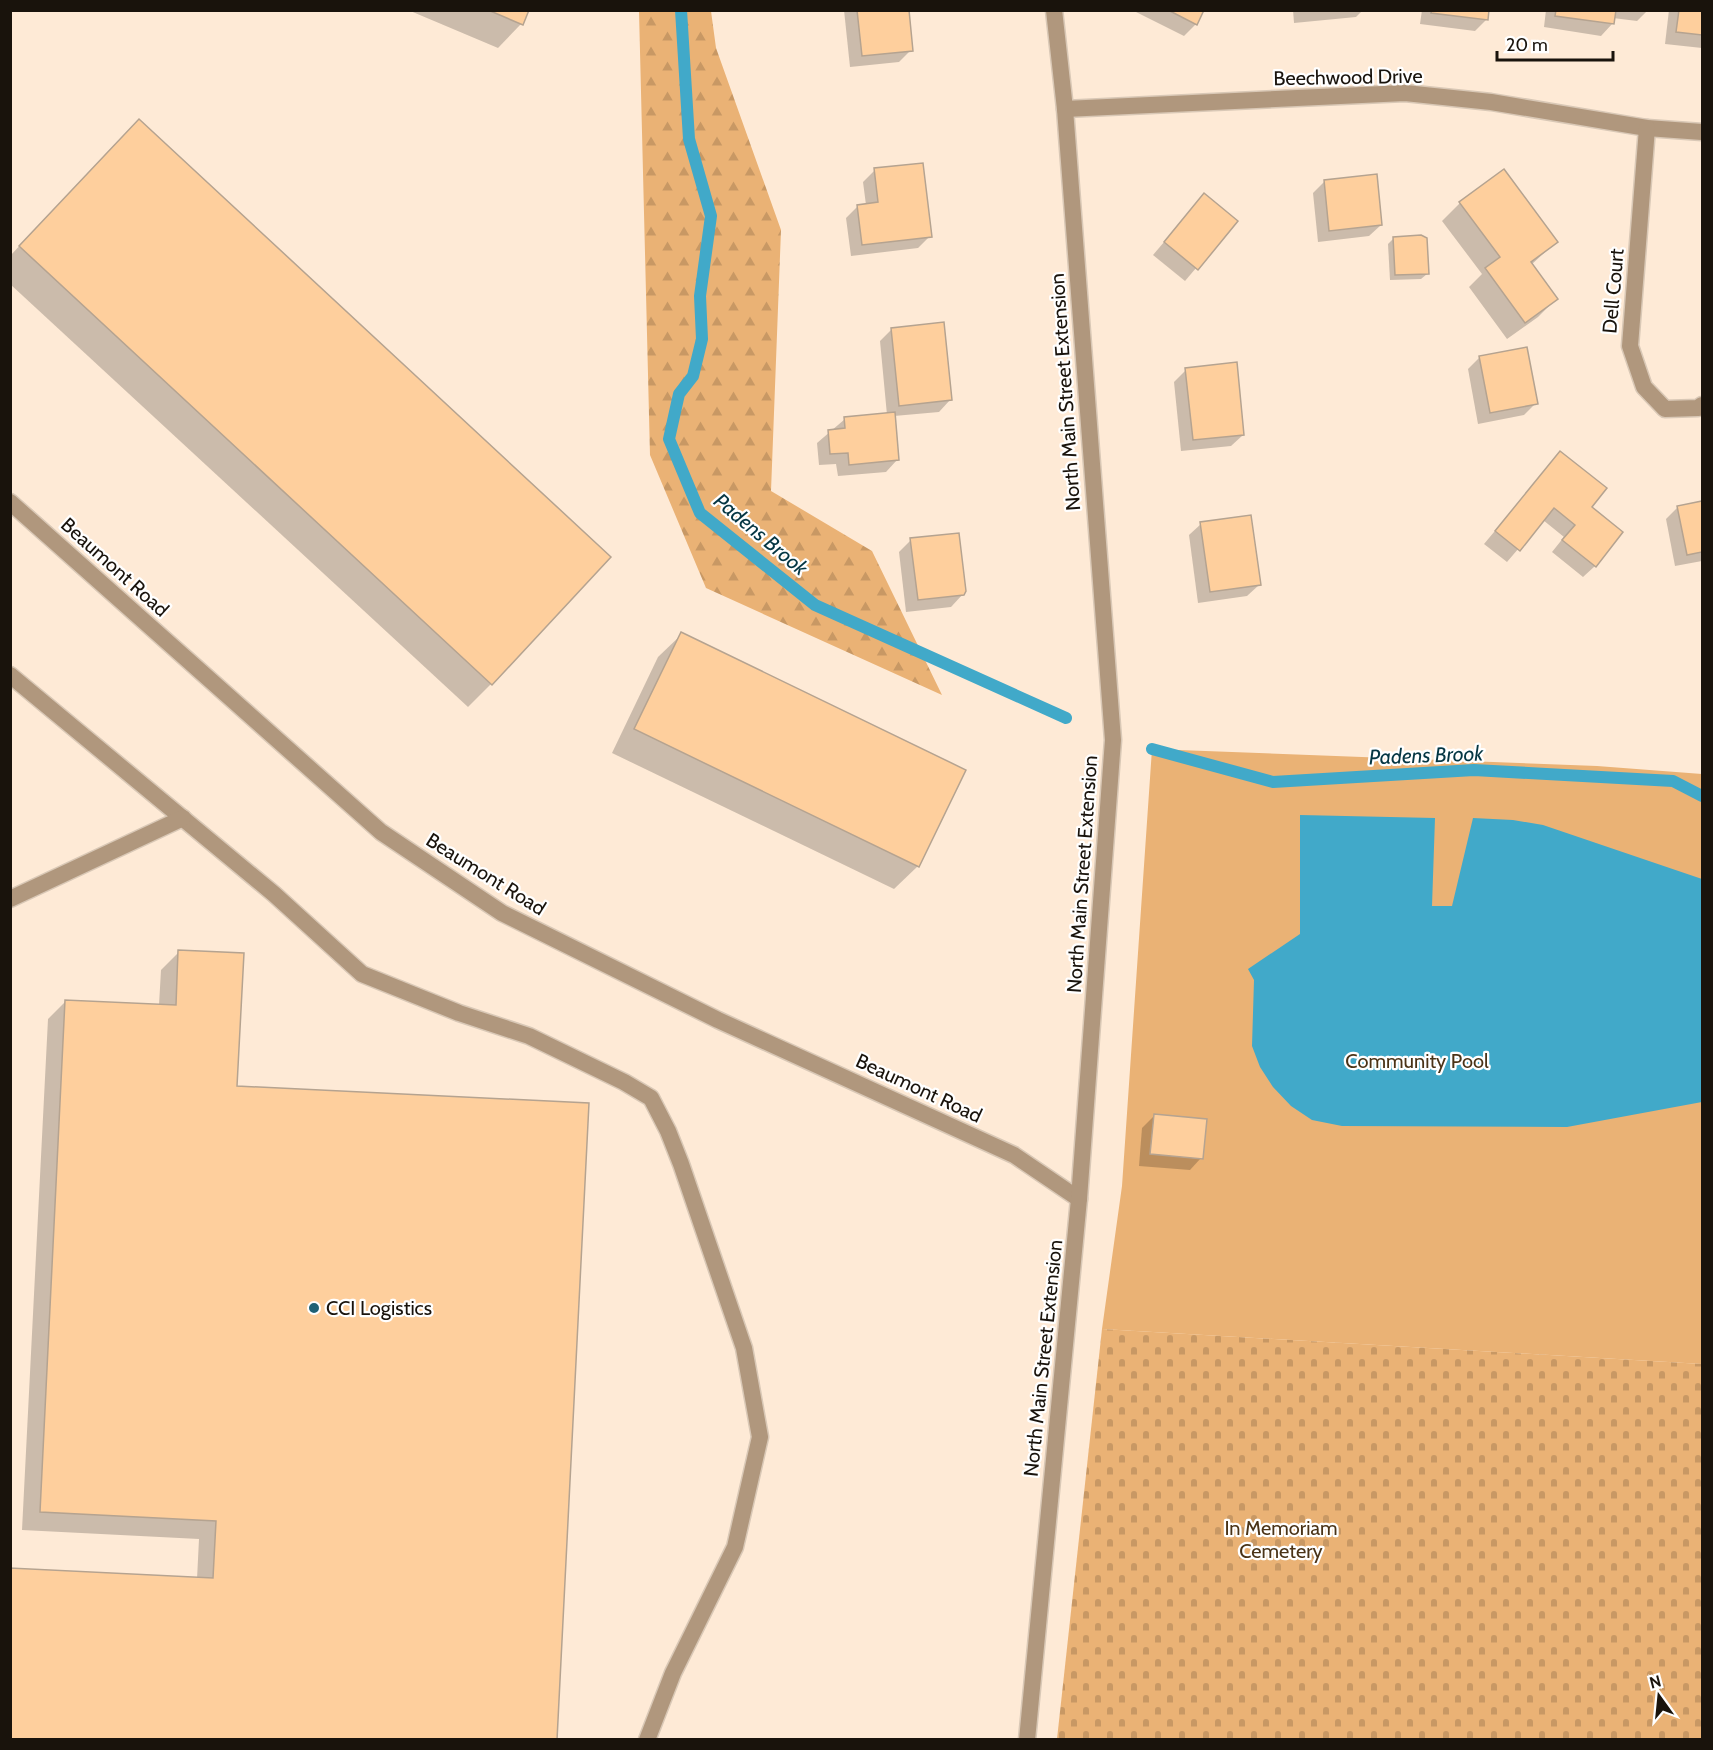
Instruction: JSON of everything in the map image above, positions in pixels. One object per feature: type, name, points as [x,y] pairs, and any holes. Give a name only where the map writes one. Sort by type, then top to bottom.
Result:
[{"type":"street","name":"North Main Street Extension","points":[[1027,1740],[1080,1199],[1113,740],[1065,109],[1054,10]]},
{"type":"street","name":"Beechwood Drive","points":[[1065,109],[1406,93],[1491,102],[1647,128],[1702,132]]},
{"type":"street","name":"Dell Court","points":[[1647,128],[1630,346],[1644,387],[1665,409],[1698,408],[1702,405]]},
{"type":"street","name":"Beaumont Road","points":[[10,502],[381,832],[502,913],[718,1020],[1014,1155],[1080,1199]]},
{"type":"street","points":[[10,675],[274,894],[362,974],[459,1013],[528,1036],[624,1082],[651,1098],[668,1131],[681,1164],[744,1347],[760,1437],[735,1546],[673,1673],[647,1740]]},
{"type":"street","points":[[10,899],[183,818]]},
{"type":"green space","points":[[639,11],[711,11],[716,48],[781,230],[771,491],[872,551],[942,695],[706,588],[650,455]]},
{"type":"green space","name":"Community Pool","points":[[1152,749],[1597,766],[1702,774],[1702,1364],[1102,1329],[1122,1186]]},
{"type":"green space","name":"In Memoriam Cemetery","points":[[1102,1329],[1702,1364],[1702,1739],[1057,1739]]},
{"type":"water","points":[[1300,815],[1435,818],[1432,906],[1452,906],[1473,818],[1513,820],[1543,825],[1702,879],[1702,1102],[1567,1127],[1342,1126],[1312,1120],[1291,1106],[1273,1087],[1260,1067],[1252,1046],[1254,980],[1248,969],[1300,934]]},
{"type":"building","points":[[488,10],[529,10],[523,25]]},
{"type":"building","points":[[857,10],[909,10],[913,51],[862,56]]},
{"type":"building","points":[[1168,10],[1204,10],[1197,25]]},
{"type":"building","points":[[1432,10],[1489,10],[1488,20],[1431,13]]},
{"type":"building","points":[[1556,10],[1616,10],[1614,24],[1555,16]]},
{"type":"building","points":[[1679,10],[1702,10],[1702,35],[1676,32]]},
{"type":"building","points":[[139,119],[611,557],[492,685],[19,246]]},
{"type":"building","points":[[923,163],[932,237],[862,245],[857,205],[878,202],[874,168]]},
{"type":"building","points":[[1504,169],[1558,242],[1531,262],[1558,299],[1525,323],[1485,268],[1500,257],[1459,202]]},
{"type":"building","points":[[1377,174],[1382,225],[1329,231],[1324,180]]},
{"type":"building","points":[[1204,193],[1238,221],[1198,270],[1164,242]]},
{"type":"building","points":[[1421,235],[1427,238],[1429,274],[1395,275],[1393,237]]},
{"type":"building","points":[[944,322],[952,400],[899,406],[891,328]]},
{"type":"building","points":[[1527,347],[1538,404],[1490,413],[1479,356]]},
{"type":"building","points":[[1237,362],[1244,435],[1193,440],[1185,368]]},
{"type":"building","points":[[895,412],[899,460],[849,465],[848,453],[830,454],[828,430],[845,428],[844,417]]},
{"type":"building","points":[[1560,451],[1607,488],[1592,507],[1623,532],[1596,567],[1562,540],[1575,525],[1554,508],[1520,551],[1495,531]]},
{"type":"building","points":[[1702,501],[1702,552],[1687,555],[1677,506]]},
{"type":"building","points":[[1251,515],[1261,585],[1210,592],[1200,522]]},
{"type":"building","points":[[959,533],[966,591],[964,595],[918,600],[910,538]]},
{"type":"building","points":[[681,632],[966,770],[919,867],[634,729]]},
{"type":"building","name":"CCI Logistics","points":[[178,950],[244,953],[237,1086],[589,1103],[557,1740],[10,1740],[10,1568],[213,1578],[216,1521],[40,1512],[65,1000],[176,1005]]},
{"type":"building","points":[[1154,1114],[1207,1119],[1203,1159],[1150,1154]]},
{"type":"waterway","name":"Padens Brook","points":[[681,10],[689,139],[711,216],[700,296],[702,339],[693,376],[679,394],[669,439],[700,513],[815,605],[1066,718]]},
{"type":"waterway","name":"Padens Brook","points":[[1152,749],[1273,782],[1474,770],[1673,781],[1702,796]]},
{"type":"place","name":"CCI Logistics","points":[[314,1308]]}]
